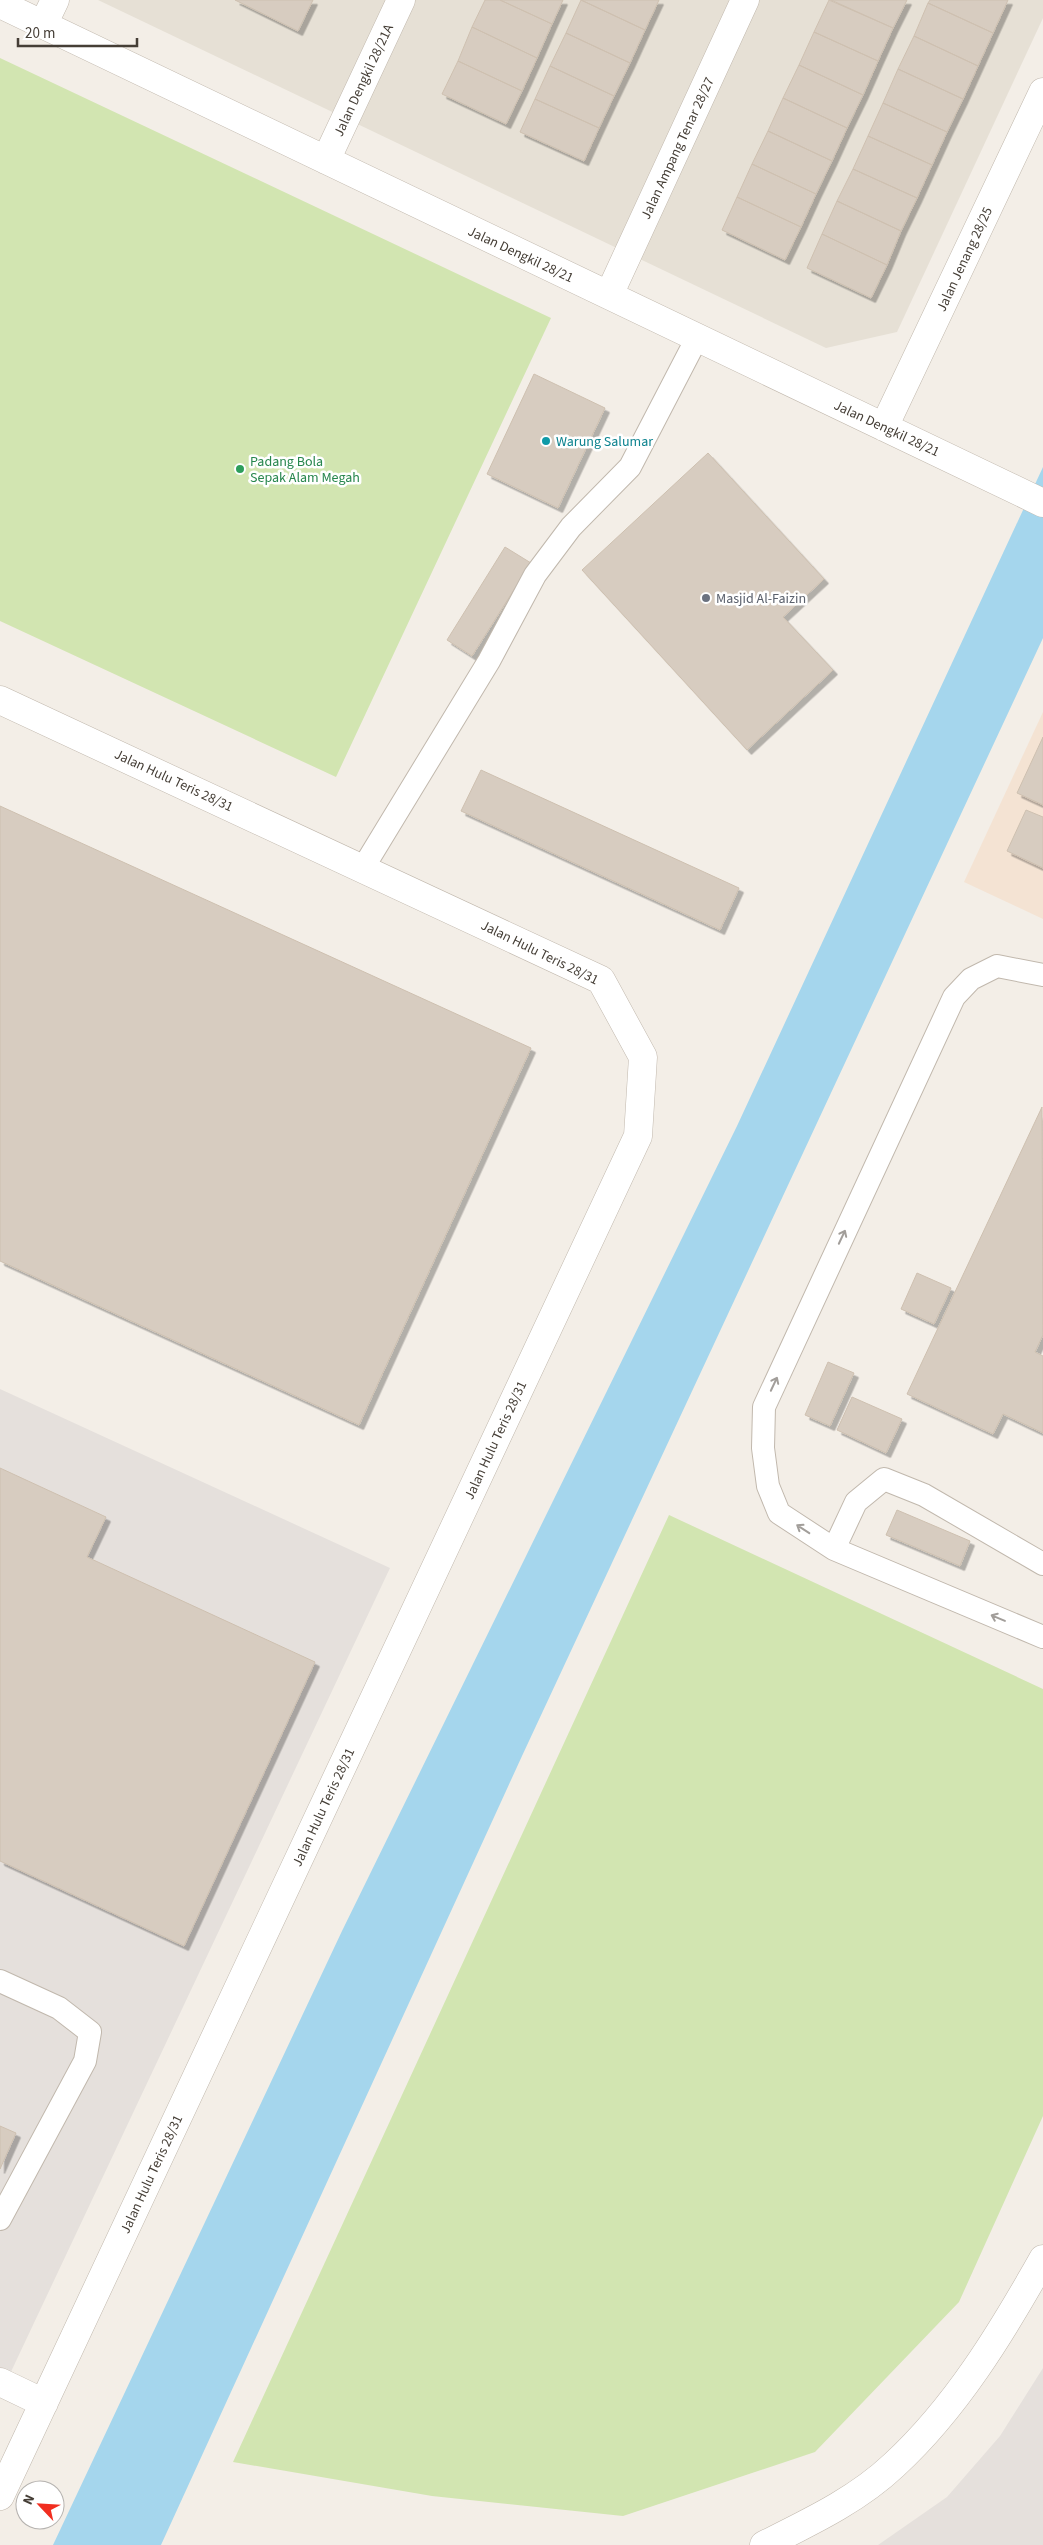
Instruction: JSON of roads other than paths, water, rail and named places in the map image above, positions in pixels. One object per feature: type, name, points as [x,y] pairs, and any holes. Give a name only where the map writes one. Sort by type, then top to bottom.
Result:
[{"type":"street","points":[[43,25],[55,0]]},
{"type":"street","name":"Jalan Dengkil 28/21A","points":[[326,160],[400,0]]},
{"type":"street","name":"Jalan Ampang Tenar 28/27","points":[[609,295],[745,0]]},
{"type":"street","name":"Jalan Dengkil 28/21","points":[[0,4],[1043,503]]},
{"type":"street","name":"Jalan Jenang 28/25","points":[[884,427],[1043,92]]},
{"type":"street","name":"Jalan Hulu Teris 28/31","points":[[0,700],[601,980],[643,1057],[638,1136],[0,2496]]},
{"type":"street","points":[[764,2545],[832,2512],[894,2466],[946,2409],[1008,2321],[1043,2259]]},
{"type":"street","points":[[0,2382],[44,2402]]},
{"type":"lane","points":[[363,868],[489,661],[535,575],[571,527],[630,467],[697,338]]},
{"type":"lane","points":[[1043,975],[997,966],[971,979],[954,997],[764,1407],[762,1448],[768,1486],[779,1513],[834,1549],[1043,1637]]},
{"type":"lane","points":[[834,1549],[856,1502],[884,1480],[924,1495],[1043,1564]]},
{"type":"lane","points":[[0,1981],[59,2008],[90,2032],[85,2061],[0,2219]]},
{"type":"water","points":[[1043,467],[1043,638],[522,1756],[161,2545],[53,2545],[60,2530],[65,2530],[65,2520],[342,1931],[737,1126]]},
{"type":"place","name":"Warung Salumar","points":[[546,441]]},
{"type":"place","name":"Padang Bola Sepak Alam Megah","points":[[240,469]]},
{"type":"place","name":"Masjid Al-Faizin","points":[[706,598]]}]
